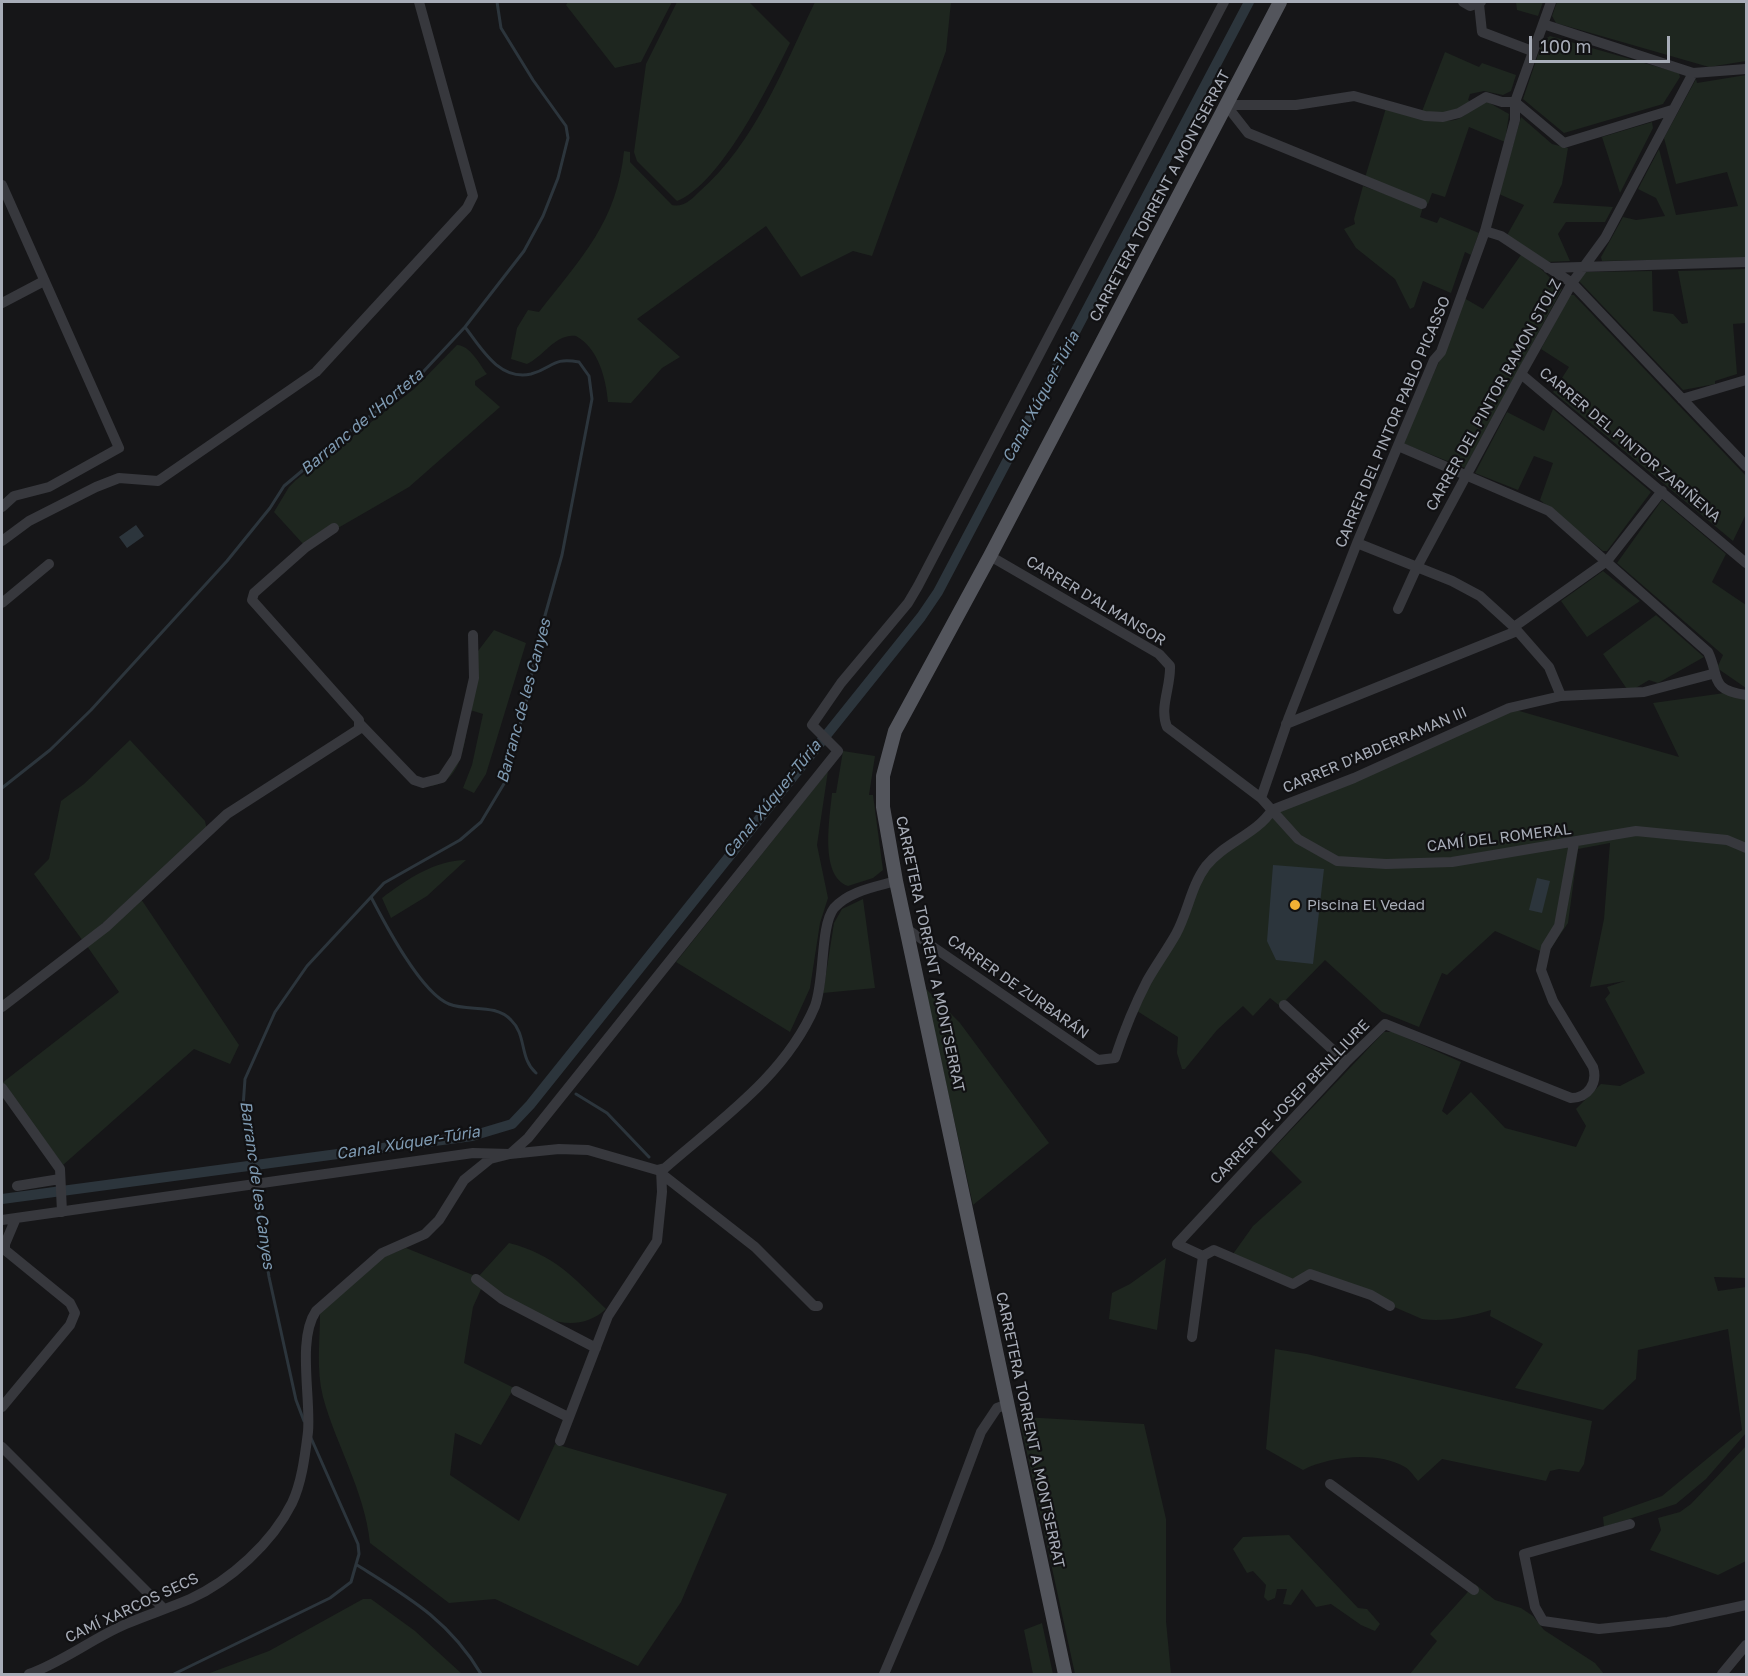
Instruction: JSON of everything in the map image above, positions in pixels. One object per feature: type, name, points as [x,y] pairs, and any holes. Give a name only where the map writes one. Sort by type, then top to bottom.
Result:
[{"type":"main road","name":"CARRETERA TORRENT A MONTSERRAT","points":[[1065,1674],[896,881],[883,807],[883,776],[888,752],[905,709],[990,556],[1280,2]]},
{"type":"street","points":[[2,540],[29,521],[119,478],[158,481],[316,372],[468,208],[472,196],[419,2]]},
{"type":"street","points":[[2,1220],[473,1154],[510,1154],[528,1138],[838,751],[812,725],[841,683],[908,603],[918,586],[1224,2]]},
{"type":"street","points":[[1463,2],[1470,6],[1480,3],[1482,32],[1532,51]]},
{"type":"street","name":"CARRER DEL PINTOR PABLO PICASSO","points":[[1261,798],[1286,724],[1358,543],[1434,360],[1441,352],[1485,231],[1515,120],[1515,102],[1551,2]]},
{"type":"street","points":[[1543,24],[1693,74],[1746,69]]},
{"type":"street","name":"CARRER DEL PINTOR RAMON STOLZ","points":[[1398,609],[1417,567],[1469,475],[1521,374],[1572,283],[1586,267],[1605,238],[1693,74]]},
{"type":"street","points":[[1226,105],[1296,105],[1354,96],[1425,116],[1443,117],[1459,113],[1486,97],[1509,103],[1515,102],[1564,143],[1672,110]]},
{"type":"street","points":[[1226,105],[1248,133],[1422,204]]},
{"type":"street","points":[[2,185],[119,448],[49,487],[14,496],[2,507]]},
{"type":"street","points":[[1485,231],[1501,236],[1572,283],[1746,466]]},
{"type":"street","points":[[1547,268],[1746,262]]},
{"type":"street","points":[[2,303],[44,281]]},
{"type":"street","name":"CARRER DEL PINTOR ZARIÑENA","points":[[1521,374],[1746,563]]},
{"type":"street","points":[[1682,399],[1746,380]]},
{"type":"street","points":[[1398,446],[1549,511],[1708,652],[1712,674],[1723,688],[1746,695]]},
{"type":"street","points":[[1286,724],[1516,629],[1607,561],[1662,491]]},
{"type":"street","points":[[334,528],[306,547],[254,593],[252,600],[360,724],[414,780],[423,783],[442,778],[456,757],[474,678],[473,635]]},
{"type":"street","points":[[1358,543],[1480,596],[1516,629],[1548,667],[1560,696]]},
{"type":"street","name":"CARRER D'ALMANSOR","points":[[990,556],[1159,654],[1170,666],[1171,682],[1163,711],[1167,727],[1261,798],[1272,810]]},
{"type":"street","points":[[2,603],[49,564]]},
{"type":"street","name":"CARRER D'ABDERRAMAN III","points":[[1115,1058],[1129,1016],[1148,978],[1178,932],[1187,904],[1205,867],[1227,845],[1264,822],[1272,810],[1354,778],[1509,708],[1560,696],[1644,692],[1712,674]]},
{"type":"street","points":[[2,1007],[106,927],[227,814],[355,733],[360,724]]},
{"type":"street","name":"CAMÍ DEL ROMERAL","points":[[1272,810],[1298,839],[1337,861],[1353,863],[1452,862],[1636,831],[1727,840],[1746,848]]},
{"type":"street","name":"CARRER DE JOSEP BENLLIURE","points":[[1203,1256],[1177,1244],[1346,1062],[1385,1024],[1571,1098],[1578,1098],[1592,1088],[1595,1074],[1552,1001],[1541,970],[1546,946],[1559,926],[1574,843]]},
{"type":"street","points":[[560,1441],[609,1316],[657,1241],[662,1172],[760,1085],[788,1054],[814,1007],[820,990],[828,924],[836,906],[850,896],[896,881]]},
{"type":"street","name":"CARRER DE ZURBARÁN","points":[[907,929],[1098,1060],[1115,1058]]},
{"type":"street","points":[[1284,1005],[1346,1062]]},
{"type":"street","points":[[2,1088],[57,1164],[61,1181],[62,1212]]},
{"type":"street","name":"CAMÍ XARCOS SECS","points":[[29,1674],[126,1624],[192,1598],[232,1572],[265,1542],[293,1501],[299,1482],[308,1430],[306,1340],[309,1321],[316,1311],[382,1252],[425,1234],[439,1220],[464,1180],[477,1167],[490,1159],[510,1154],[559,1149],[588,1150],[662,1172]]},
{"type":"street","points":[[662,1172],[755,1247],[814,1306],[818,1306]]},
{"type":"street","points":[[17,1186],[61,1181]]},
{"type":"street","points":[[2,1407],[70,1325],[75,1313],[70,1303],[5,1250],[4,1244],[16,1218]]},
{"type":"street","points":[[1192,1337],[1203,1256],[1214,1250],[1293,1284],[1310,1274],[1371,1295],[1390,1306]]},
{"type":"street","points":[[476,1279],[502,1299],[584,1344],[596,1348]]},
{"type":"street","points":[[516,1391],[568,1417]]},
{"type":"street","points":[[884,1674],[938,1547],[981,1432],[997,1408],[1008,1404]]},
{"type":"street","points":[[2,1447],[164,1609]]},
{"type":"street","points":[[1330,1484],[1474,1590]]},
{"type":"street","points":[[1630,1524],[1524,1554],[1535,1607],[1543,1621],[1599,1629],[1668,1622],[1746,1605]]},
{"type":"street","points":[[1722,1674],[1746,1645]]},
{"type":"shaded area","points":[[568,2],[672,2],[641,62],[615,68],[566,5]]},
{"type":"shaded area","points":[[677,2],[749,2],[790,43],[757,107],[727,155],[694,191],[677,201],[637,161],[634,152],[646,64]]},
{"type":"shaded area","points":[[815,2],[951,2],[946,51],[872,256],[853,251],[801,277],[766,226],[637,319],[680,357],[662,368],[631,403],[608,402],[600,364],[584,341],[576,336],[556,341],[527,364],[511,359],[517,328],[528,310],[539,312],[595,238],[614,199],[624,151],[630,152],[630,162],[672,205],[684,204],[690,200],[719,172],[752,127],[779,78]]},
{"type":"shaded area","points":[[1516,2],[1543,2],[1538,16],[1517,10]]},
{"type":"shaded area","points":[[1557,2],[1746,2],[1746,61],[1709,67],[1556,23],[1552,16]]},
{"type":"shaded area","points":[[1550,36],[1679,73],[1680,77],[1663,104],[1564,133],[1523,99],[1543,40]]},
{"type":"shaded area","points":[[1445,52],[1479,67],[1482,63],[1516,75],[1511,91],[1503,95],[1484,91],[1470,94],[1468,100],[1470,101],[1455,114],[1421,114]]},
{"type":"shaded area","points":[[1746,75],[1746,258],[1602,261],[1601,257],[1623,217],[1636,220],[1665,216],[1656,198],[1638,189],[1659,149],[1676,215],[1738,206],[1727,172],[1676,184],[1664,138],[1696,79],[1697,83]]},
{"type":"shaded area","points":[[1486,101],[1509,114],[1505,142],[1469,127],[1445,197],[1432,193],[1428,204],[1364,181],[1386,108],[1422,117],[1451,120],[1462,117]]},
{"type":"shaded area","points":[[1521,117],[1552,144],[1568,148],[1562,184],[1553,203],[1613,207],[1605,222],[1566,222],[1558,234],[1570,261],[1547,262],[1506,237],[1524,205],[1499,194]]},
{"type":"shaded area","points":[[1652,122],[1653,128],[1620,193],[1602,137]]},
{"type":"shaded area","points":[[1363,186],[1423,207],[1420,217],[1437,223],[1440,217],[1479,233],[1471,255],[1465,252],[1451,293],[1423,281],[1414,307],[1410,309],[1395,279],[1356,248],[1344,229],[1355,224],[1354,219]]},
{"type":"shaded area","points":[[1523,252],[1562,289],[1465,468],[1402,443],[1443,353],[1464,298],[1483,309]]},
{"type":"shaded area","points":[[1746,269],[1746,323],[1733,324],[1737,374],[1715,381],[1715,384],[1683,390],[1578,280],[1584,272],[1652,271],[1653,311],[1673,314],[1682,324],[1688,323],[1678,271]]},
{"type":"shaded area","points":[[1570,295],[1574,295],[1746,476],[1746,514],[1733,541],[1553,392],[1569,367],[1541,349]]},
{"type":"shaded area","points":[[457,345],[466,348],[478,361],[487,374],[475,381],[475,385],[500,407],[409,487],[304,545],[274,512],[289,487],[414,389]]},
{"type":"shaded area","points":[[1553,409],[1651,492],[1607,551],[1603,551],[1540,500],[1553,463],[1534,456],[1518,490],[1475,473],[1507,412],[1544,431]]},
{"type":"shaded area","points":[[1662,500],[1726,554],[1712,582],[1746,605],[1746,688],[1717,668],[1723,655],[1617,563]]},
{"type":"shaded area","points":[[136,525],[144,536],[127,548],[119,537]]},
{"type":"shaded area","points":[[1603,571],[1640,601],[1587,637],[1561,601]]},
{"type":"shaded area","points":[[1656,615],[1704,657],[1658,683],[1649,680],[1629,692],[1603,654]]},
{"type":"shaded area","points":[[494,630],[526,643],[486,774],[474,793],[463,788],[472,765],[483,714],[470,710],[464,746],[455,770],[448,779],[438,784],[425,786],[421,778],[428,778],[441,771],[452,753],[478,651]]},
{"type":"shaded area","points":[[1746,690],[1746,1278],[1714,1277],[1718,1291],[1746,1287],[1746,1433],[1706,1479],[1676,1504],[1604,1527],[1603,1517],[1662,1496],[1742,1430],[1728,1329],[1638,1350],[1636,1379],[1603,1410],[1515,1388],[1543,1344],[1490,1316],[1491,1310],[1457,1318],[1422,1319],[1311,1271],[1292,1279],[1233,1254],[1253,1226],[1302,1182],[1271,1151],[1384,1032],[1393,1032],[1461,1062],[1442,1111],[1447,1115],[1471,1092],[1505,1128],[1576,1147],[1586,1126],[1576,1109],[1601,1084],[1620,1086],[1645,1073],[1605,999],[1610,993],[1607,987],[1625,981],[1590,987],[1604,919],[1610,843],[1578,849],[1568,923],[1547,954],[1495,931],[1447,975],[1442,973],[1419,1027],[1382,1012],[1325,960],[1280,1006],[1270,998],[1253,1016],[1243,1006],[1217,1030],[1185,1069],[1182,1069],[1177,1053],[1178,1037],[1134,1009],[1205,867],[1272,810],[1509,708],[1679,757],[1653,703]]},
{"type":"shaded area","points":[[130,740],[205,821],[207,830],[83,941],[34,874],[49,859],[61,801],[84,784]]},
{"type":"shaded area","points":[[843,751],[875,756],[869,795],[873,795],[883,870],[873,878],[848,886],[839,880],[833,871],[828,845],[832,793],[836,793]]},
{"type":"shaded area","points":[[828,771],[817,845],[828,898],[820,923],[810,988],[790,1032],[676,962]]},
{"type":"shaded area","points":[[466,860],[427,896],[391,918],[382,898],[432,867]]},
{"type":"shaded area","name":"Piscina El Vedad","points":[[1273,865],[1324,869],[1313,964],[1276,960],[1267,941]]},
{"type":"shaded area","points":[[1537,878],[1550,881],[1542,913],[1529,910]]},
{"type":"shaded area","points":[[141,899],[239,1045],[230,1064],[194,1049],[63,1165],[2,1083],[119,992],[87,946]]},
{"type":"shaded area","points":[[863,899],[875,988],[823,993],[834,923],[842,909]]},
{"type":"shaded area","points":[[925,988],[960,1023],[1049,1143],[973,1205]]},
{"type":"shaded area","points":[[509,1243],[539,1254],[562,1268],[606,1309],[590,1319],[574,1323],[557,1321],[540,1316],[478,1277]]},
{"type":"shaded area","points":[[406,1248],[473,1275],[472,1280],[482,1287],[473,1307],[464,1363],[514,1388],[481,1445],[455,1433],[450,1475],[519,1521],[555,1444],[727,1494],[681,1602],[638,1666],[495,1599],[449,1603],[370,1543],[362,1505],[323,1397],[319,1366],[320,1313],[383,1257]]},
{"type":"shaded area","points":[[1166,1258],[1157,1330],[1109,1319],[1112,1293],[1130,1284]]},
{"type":"shaded area","points":[[1275,1349],[1307,1354],[1592,1421],[1584,1464],[1579,1472],[1559,1469],[1550,1471],[1546,1481],[1442,1459],[1418,1481],[1405,1467],[1394,1462],[1368,1457],[1326,1461],[1303,1470],[1266,1449]]},
{"type":"shaded area","points":[[1023,1417],[1144,1424],[1166,1519],[1166,1621],[1171,1674],[1075,1674],[1020,1421]]},
{"type":"shaded area","points":[[1746,1446],[1746,1561],[1718,1575],[1650,1550],[1661,1530],[1658,1518],[1680,1512],[1691,1504]]},
{"type":"shaded area","points":[[1289,1535],[1358,1608],[1367,1609],[1380,1624],[1375,1631],[1361,1625],[1331,1604],[1316,1607],[1302,1589],[1291,1605],[1283,1604],[1287,1589],[1277,1589],[1275,1598],[1268,1601],[1264,1597],[1266,1585],[1253,1571],[1247,1573],[1233,1549],[1243,1537]]},
{"type":"shaded area","points":[[1475,1584],[1495,1600],[1521,1608],[1533,1616],[1544,1630],[1595,1663],[1604,1674],[1410,1674],[1437,1641],[1430,1634]]},
{"type":"shaded area","points":[[363,1599],[371,1599],[415,1631],[462,1674],[207,1674],[269,1651]]},
{"type":"shaded area","points":[[1042,1623],[1053,1674],[1033,1674],[1024,1630]]},
{"type":"waterway","name":"Barranc de l'Horteta","points":[[2,788],[50,750],[91,710],[227,561],[270,508],[284,486],[346,434],[409,387],[465,327],[524,251],[543,216],[558,178],[568,138],[566,126],[533,80],[501,28],[497,2]]},
{"type":"waterway","name":"Canal Xúquer-Túria","points":[[2,1199],[472,1136],[512,1124],[530,1105],[921,617],[938,592],[1249,2]]},
{"type":"waterway","name":"Barranc de les Canyes","points":[[254,1181],[243,1107],[245,1079],[275,1012],[307,966],[384,883],[460,840],[481,822],[505,782],[528,695],[537,644],[562,555],[592,399],[589,376],[579,362],[570,361],[558,362],[531,374],[509,373],[484,353],[465,327]]},
{"type":"waterway","points":[[371,897],[405,956],[427,986],[449,1004],[497,1011],[505,1015],[516,1026],[527,1060],[536,1073]]},
{"type":"waterway","points":[[576,1094],[607,1113],[649,1157]]},
{"type":"waterway","name":"Barranc de les Canyes","points":[[255,1187],[269,1277],[296,1400],[304,1421]]},
{"type":"waterway","name":"Barranc de les Canyes","points":[[174,1674],[330,1598],[351,1582],[359,1554],[358,1544],[311,1438]]},
{"type":"waterway","points":[[357,1565],[410,1599],[441,1624],[469,1655],[481,1674]]},
{"type":"place","name":"Piscina El Vedad","points":[[1295,905]]}]
